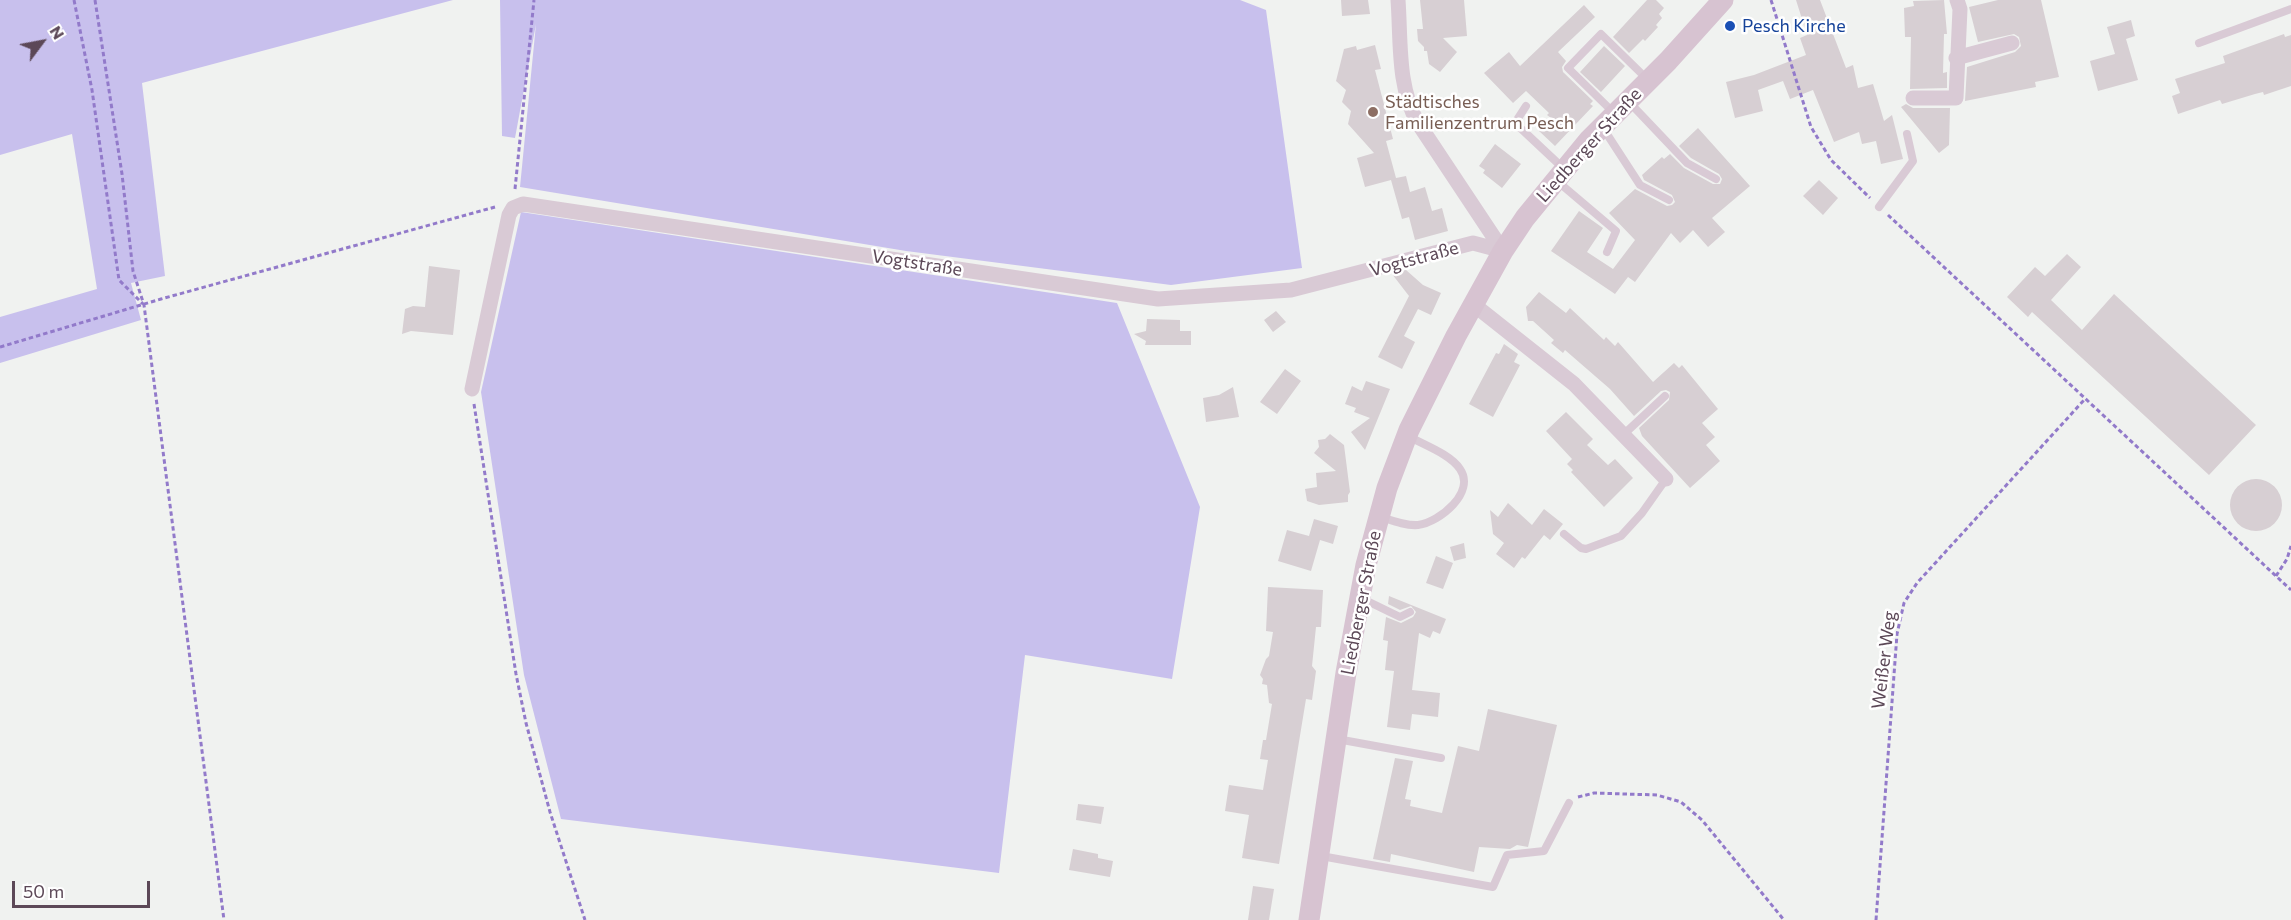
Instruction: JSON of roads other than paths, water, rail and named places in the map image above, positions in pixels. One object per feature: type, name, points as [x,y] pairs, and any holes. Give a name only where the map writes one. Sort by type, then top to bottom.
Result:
[{"type":"main road","name":"Liedberger Straße","points":[[1309,920],[1360,597],[1378,517],[1407,436],[1424,398],[1503,251],[1559,175],[1705,22],[1723,0]]},
{"type":"street","points":[[1398,0],[1404,84],[1410,106],[1418,123],[1503,251]]},
{"type":"street","points":[[1913,98],[1956,98],[1960,9],[1957,0]]},
{"type":"street","points":[[1956,58],[2012,43]]},
{"type":"street","name":"Vogtstraße","points":[[472,389],[508,221],[513,208],[523,204],[1158,299],[1291,290],[1473,243],[1503,251]]},
{"type":"street","points":[[1473,304],[1563,374],[1666,479]]},
{"type":"lane","points":[[2199,43],[2291,9]]},
{"type":"lane","points":[[1648,81],[1601,34],[1568,68],[1615,114],[1687,163],[1716,179]]},
{"type":"lane","points":[[1526,106],[1515,123],[1559,175],[1616,231],[1607,252]]},
{"type":"lane","points":[[1615,114],[1640,186],[1669,200]]},
{"type":"lane","points":[[1879,207],[1913,160],[1907,134]]},
{"type":"lane","points":[[1623,435],[1665,396]]},
{"type":"lane","points":[[1378,517],[1403,524],[1418,525],[1432,520],[1451,507],[1462,490],[1464,477],[1459,466],[1407,436]]},
{"type":"lane","points":[[1564,534],[1581,549],[1621,536],[1642,513],[1666,479]]},
{"type":"lane","points":[[1360,597],[1400,617],[1410,612]]},
{"type":"lane","points":[[1337,739],[1441,758]]},
{"type":"lane","points":[[1319,856],[1494,887],[1507,855],[1544,851],[1569,803]]},
{"type":"place","name":"Pesch Kirche","points":[[1730,26]]},
{"type":"place","name":"Städtisches Familienzentrum Pesch","points":[[1373,112]]}]
